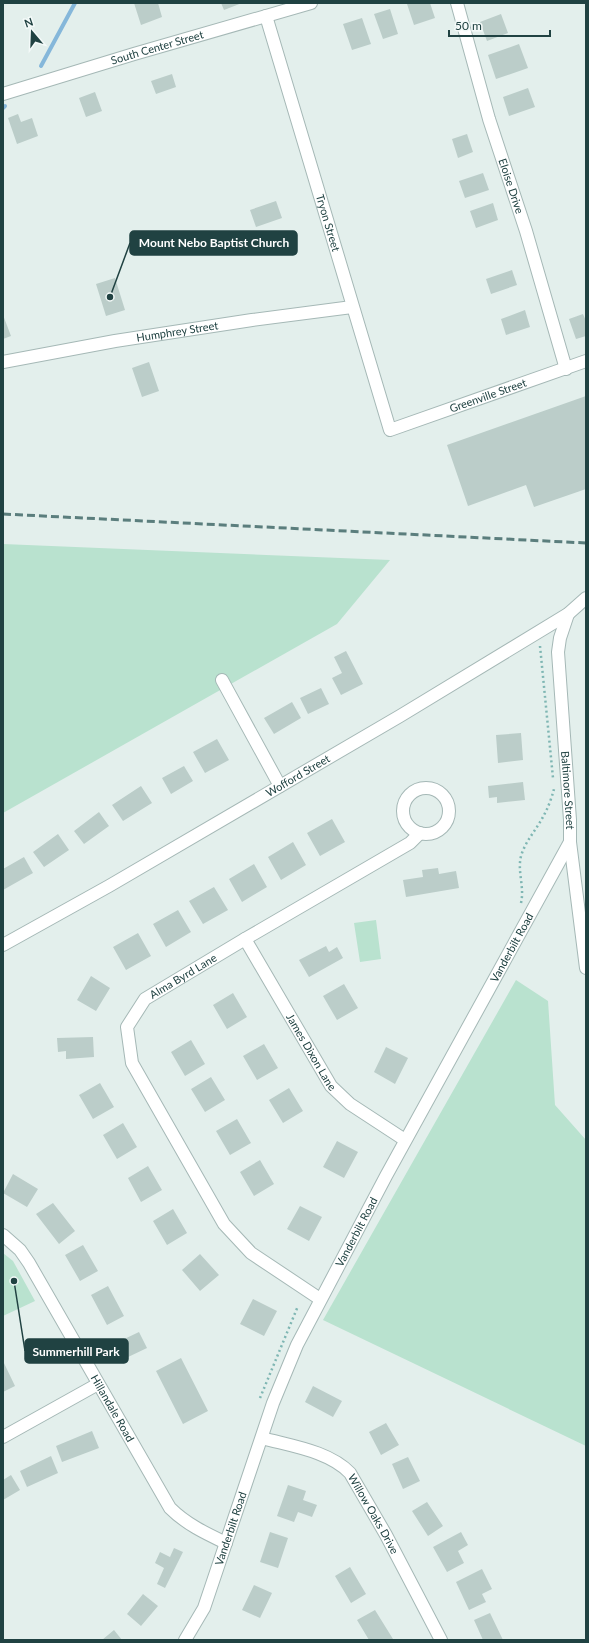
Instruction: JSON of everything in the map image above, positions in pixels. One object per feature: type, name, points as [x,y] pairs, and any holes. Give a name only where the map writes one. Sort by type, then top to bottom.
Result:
[{"type":"street","name":"South Center Street","points":[[3,94],[311,3]]},
{"type":"street","name":"Eloise Drive","points":[[457,3],[489,119],[526,230],[566,369]]},
{"type":"street","name":"Tryon Street","points":[[266,16],[390,430]]},
{"type":"street","name":"Humphrey Street","points":[[3,362],[130,339],[252,320],[352,307]]},
{"type":"street","name":"Greenville Street","points":[[390,430],[586,361]]},
{"type":"street","name":"Wofford Street","points":[[3,945],[103,890],[400,716],[568,614],[586,598]]},
{"type":"street","name":"Baltimore Street","points":[[568,614],[560,638],[558,652],[570,820],[570,842],[586,968]]},
{"type":"street","points":[[222,680],[280,786]]},
{"type":"street","name":"Alma Byrd Lane","points":[[320,1299],[251,1253],[224,1224],[132,1063],[127,1027],[145,999],[410,843],[420,833]]},
{"type":"street","name":"Vanderbilt Road","points":[[185,1640],[204,1608],[273,1402],[294,1353],[320,1299],[405,1140],[570,842]]},
{"type":"street","name":"James Dixon Lane","points":[[245,939],[331,1086],[350,1104],[405,1140]]},
{"type":"street","name":"Hillandale Road","points":[[3,1235],[20,1250],[29,1263],[170,1508],[180,1518],[192,1526],[226,1543]]},
{"type":"street","points":[[3,1437],[98,1384]]},
{"type":"street","name":"Willow Oaks Drive","points":[[262,1438],[327,1456],[344,1466],[350,1473],[386,1535],[441,1640]]},
{"type":"path","points":[[518,909],[522,902],[523,888],[520,872],[521,855],[529,837],[544,815],[554,790],[539,641]]},
{"type":"path","points":[[258,1403],[265,1382],[298,1306]]},
{"type":"green space","points":[[3,544],[390,560],[337,624],[3,813]]},
{"type":"green space","points":[[376,920],[381,959],[360,962],[354,923]]},
{"type":"green space","points":[[516,980],[548,1001],[555,1105],[586,1140],[586,1446],[323,1320]]},
{"type":"green space","points":[[3,1253],[13,1261],[35,1301],[3,1316]]},
{"type":"building","points":[[134,3],[158,3],[162,17],[141,25]]},
{"type":"building","points":[[221,3],[242,3],[224,10]]},
{"type":"building","points":[[430,3],[435,18],[414,25],[407,4]]},
{"type":"building","points":[[390,9],[398,34],[383,39],[374,14]]},
{"type":"building","points":[[501,14],[508,33],[487,41],[480,22]]},
{"type":"building","points":[[362,18],[371,44],[352,50],[343,24]]},
{"type":"building","points":[[519,44],[528,68],[496,79],[488,55]]},
{"type":"building","points":[[172,74],[176,87],[156,94],[151,81]]},
{"type":"building","points":[[528,88],[535,107],[509,116],[503,97]]},
{"type":"building","points":[[95,92],[102,111],[86,117],[79,98]]},
{"type":"building","points":[[18,114],[21,122],[32,118],[38,136],[17,144],[8,118]]},
{"type":"building","points":[[467,134],[473,152],[458,158],[452,139]]},
{"type":"building","points":[[483,173],[489,190],[465,198],[459,181]]},
{"type":"building","points":[[276,201],[282,218],[256,227],[250,210]]},
{"type":"building","points":[[493,203],[498,220],[476,228],[470,211]]},
{"type":"building","points":[[512,270],[517,285],[491,294],[486,279]]},
{"type":"building","points":[[115,278],[125,310],[106,316],[96,284]]},
{"type":"building","points":[[525,310],[530,327],[506,335],[501,319]]},
{"type":"building","points":[[583,314],[586,321],[586,336],[576,339],[569,319]]},
{"type":"building","points":[[3,315],[11,336],[3,339]]},
{"type":"building","points":[[149,362],[159,391],[142,397],[132,368]]},
{"type":"building","points":[[586,396],[586,489],[534,507],[526,485],[468,506],[447,445]]},
{"type":"building","points":[[346,651],[363,684],[341,695],[332,678],[342,673],[334,657]]},
{"type":"building","points":[[321,688],[329,704],[308,714],[300,698]]},
{"type":"building","points":[[292,702],[301,718],[274,734],[264,718]]},
{"type":"building","points":[[521,733],[523,760],[498,763],[496,735]]},
{"type":"building","points":[[217,739],[229,760],[205,773],[193,752]]},
{"type":"building","points":[[184,766],[193,781],[171,794],[162,778]]},
{"type":"building","points":[[523,782],[525,800],[497,803],[497,797],[489,798],[488,786]]},
{"type":"building","points":[[141,786],[152,803],[123,821],[112,805]]},
{"type":"building","points":[[99,812],[109,826],[84,844],[74,831]]},
{"type":"building","points":[[332,819],[345,842],[320,856],[307,833]]},
{"type":"building","points":[[58,834],[69,850],[44,867],[33,852]]},
{"type":"building","points":[[293,842],[306,865],[281,880],[268,857]]},
{"type":"building","points":[[24,857],[33,873],[3,890],[3,869]]},
{"type":"building","points":[[254,864],[267,887],[242,902],[229,879]]},
{"type":"building","points":[[438,868],[439,874],[456,871],[459,888],[406,897],[403,880],[423,877],[422,870]]},
{"type":"building","points":[[214,887],[228,910],[203,924],[189,901]]},
{"type":"building","points":[[178,910],[191,932],[166,947],[153,924]]},
{"type":"building","points":[[138,933],[151,956],[126,970],[113,947]]},
{"type":"building","points":[[326,946],[329,952],[337,947],[343,958],[309,977],[299,960]]},
{"type":"building","points":[[91,976],[110,988],[96,1011],[77,1000]]},
{"type":"building","points":[[344,984],[358,1008],[337,1020],[323,996]]},
{"type":"building","points":[[233,993],[247,1017],[227,1029],[213,1005]]},
{"type":"building","points":[[93,1037],[94,1057],[66,1059],[66,1051],[58,1052],[57,1038]]},
{"type":"building","points":[[191,1040],[205,1064],[185,1076],[171,1052]]},
{"type":"building","points":[[264,1044],[278,1068],[257,1080],[243,1056]]},
{"type":"building","points":[[386,1047],[408,1058],[395,1084],[374,1072]]},
{"type":"building","points":[[211,1077],[225,1100],[205,1112],[191,1089]]},
{"type":"building","points":[[100,1083],[114,1107],[93,1119],[79,1095]]},
{"type":"building","points":[[289,1088],[303,1111],[283,1123],[269,1100]]},
{"type":"building","points":[[237,1119],[251,1143],[230,1155],[216,1131]]},
{"type":"building","points":[[123,1123],[137,1147],[117,1159],[103,1135]]},
{"type":"building","points":[[337,1141],[358,1152],[344,1178],[323,1167]]},
{"type":"building","points":[[260,1160],[274,1184],[254,1196],[240,1172]]},
{"type":"building","points":[[148,1166],[162,1190],[141,1202],[128,1178]]},
{"type":"building","points":[[13,1174],[38,1189],[27,1207],[3,1193]]},
{"type":"building","points":[[53,1203],[75,1231],[59,1244],[36,1214]]},
{"type":"building","points":[[300,1206],[322,1217],[309,1241],[287,1229]]},
{"type":"building","points":[[173,1209],[187,1233],[167,1245],[153,1221]]},
{"type":"building","points":[[83,1245],[98,1271],[80,1281],[65,1255]]},
{"type":"building","points":[[200,1254],[219,1275],[200,1291],[182,1270]]},
{"type":"building","points":[[108,1286],[124,1316],[107,1325],[91,1295]]},
{"type":"building","points":[[253,1299],[277,1311],[264,1336],[240,1324]]},
{"type":"building","points":[[139,1332],[147,1348],[126,1358],[118,1342]]},
{"type":"building","points":[[181,1358],[208,1411],[183,1424],[156,1371]]},
{"type":"building","points":[[3,1361],[15,1386],[3,1392]]},
{"type":"building","points":[[313,1386],[342,1401],[333,1417],[305,1402]]},
{"type":"building","points":[[386,1423],[399,1445],[381,1455],[369,1432]]},
{"type":"building","points":[[92,1431],[99,1448],[62,1462],[56,1446]]},
{"type":"building","points":[[51,1456],[58,1473],[27,1487],[20,1471]]},
{"type":"building","points":[[408,1457],[420,1481],[403,1489],[392,1464]]},
{"type":"building","points":[[11,1475],[20,1490],[3,1500],[3,1480]]},
{"type":"building","points":[[288,1485],[306,1491],[303,1500],[317,1505],[312,1517],[298,1512],[294,1522],[277,1516]]},
{"type":"building","points":[[427,1502],[443,1526],[428,1536],[412,1511]]},
{"type":"building","points":[[270,1532],[288,1538],[278,1568],[260,1562]]},
{"type":"building","points":[[461,1532],[468,1545],[458,1551],[464,1563],[447,1572],[433,1547]]},
{"type":"building","points":[[174,1548],[183,1552],[165,1588],[157,1584],[164,1568],[155,1563],[160,1552],[170,1557]]},
{"type":"building","points":[[350,1567],[366,1594],[351,1603],[335,1576]]},
{"type":"building","points":[[482,1569],[492,1589],[482,1594],[486,1602],[469,1610],[456,1582]]},
{"type":"building","points":[[254,1585],[272,1593],[260,1618],[242,1610]]},
{"type":"building","points":[[143,1594],[158,1606],[141,1626],[127,1614]]},
{"type":"building","points":[[375,1610],[393,1639],[369,1640],[357,1620]]},
{"type":"building","points":[[490,1613],[503,1640],[483,1640],[474,1620]]},
{"type":"building","points":[[114,1630],[122,1640],[102,1640]]},
{"type":"waterway","points":[[41,66],[75,3]]},
{"type":"railway","points":[[3,514],[586,543]]},
{"type":"place","name":"Mount Nebo Baptist Church","points":[[110,297]]},
{"type":"place","name":"Summerhill Park","points":[[14,1281]]}]
